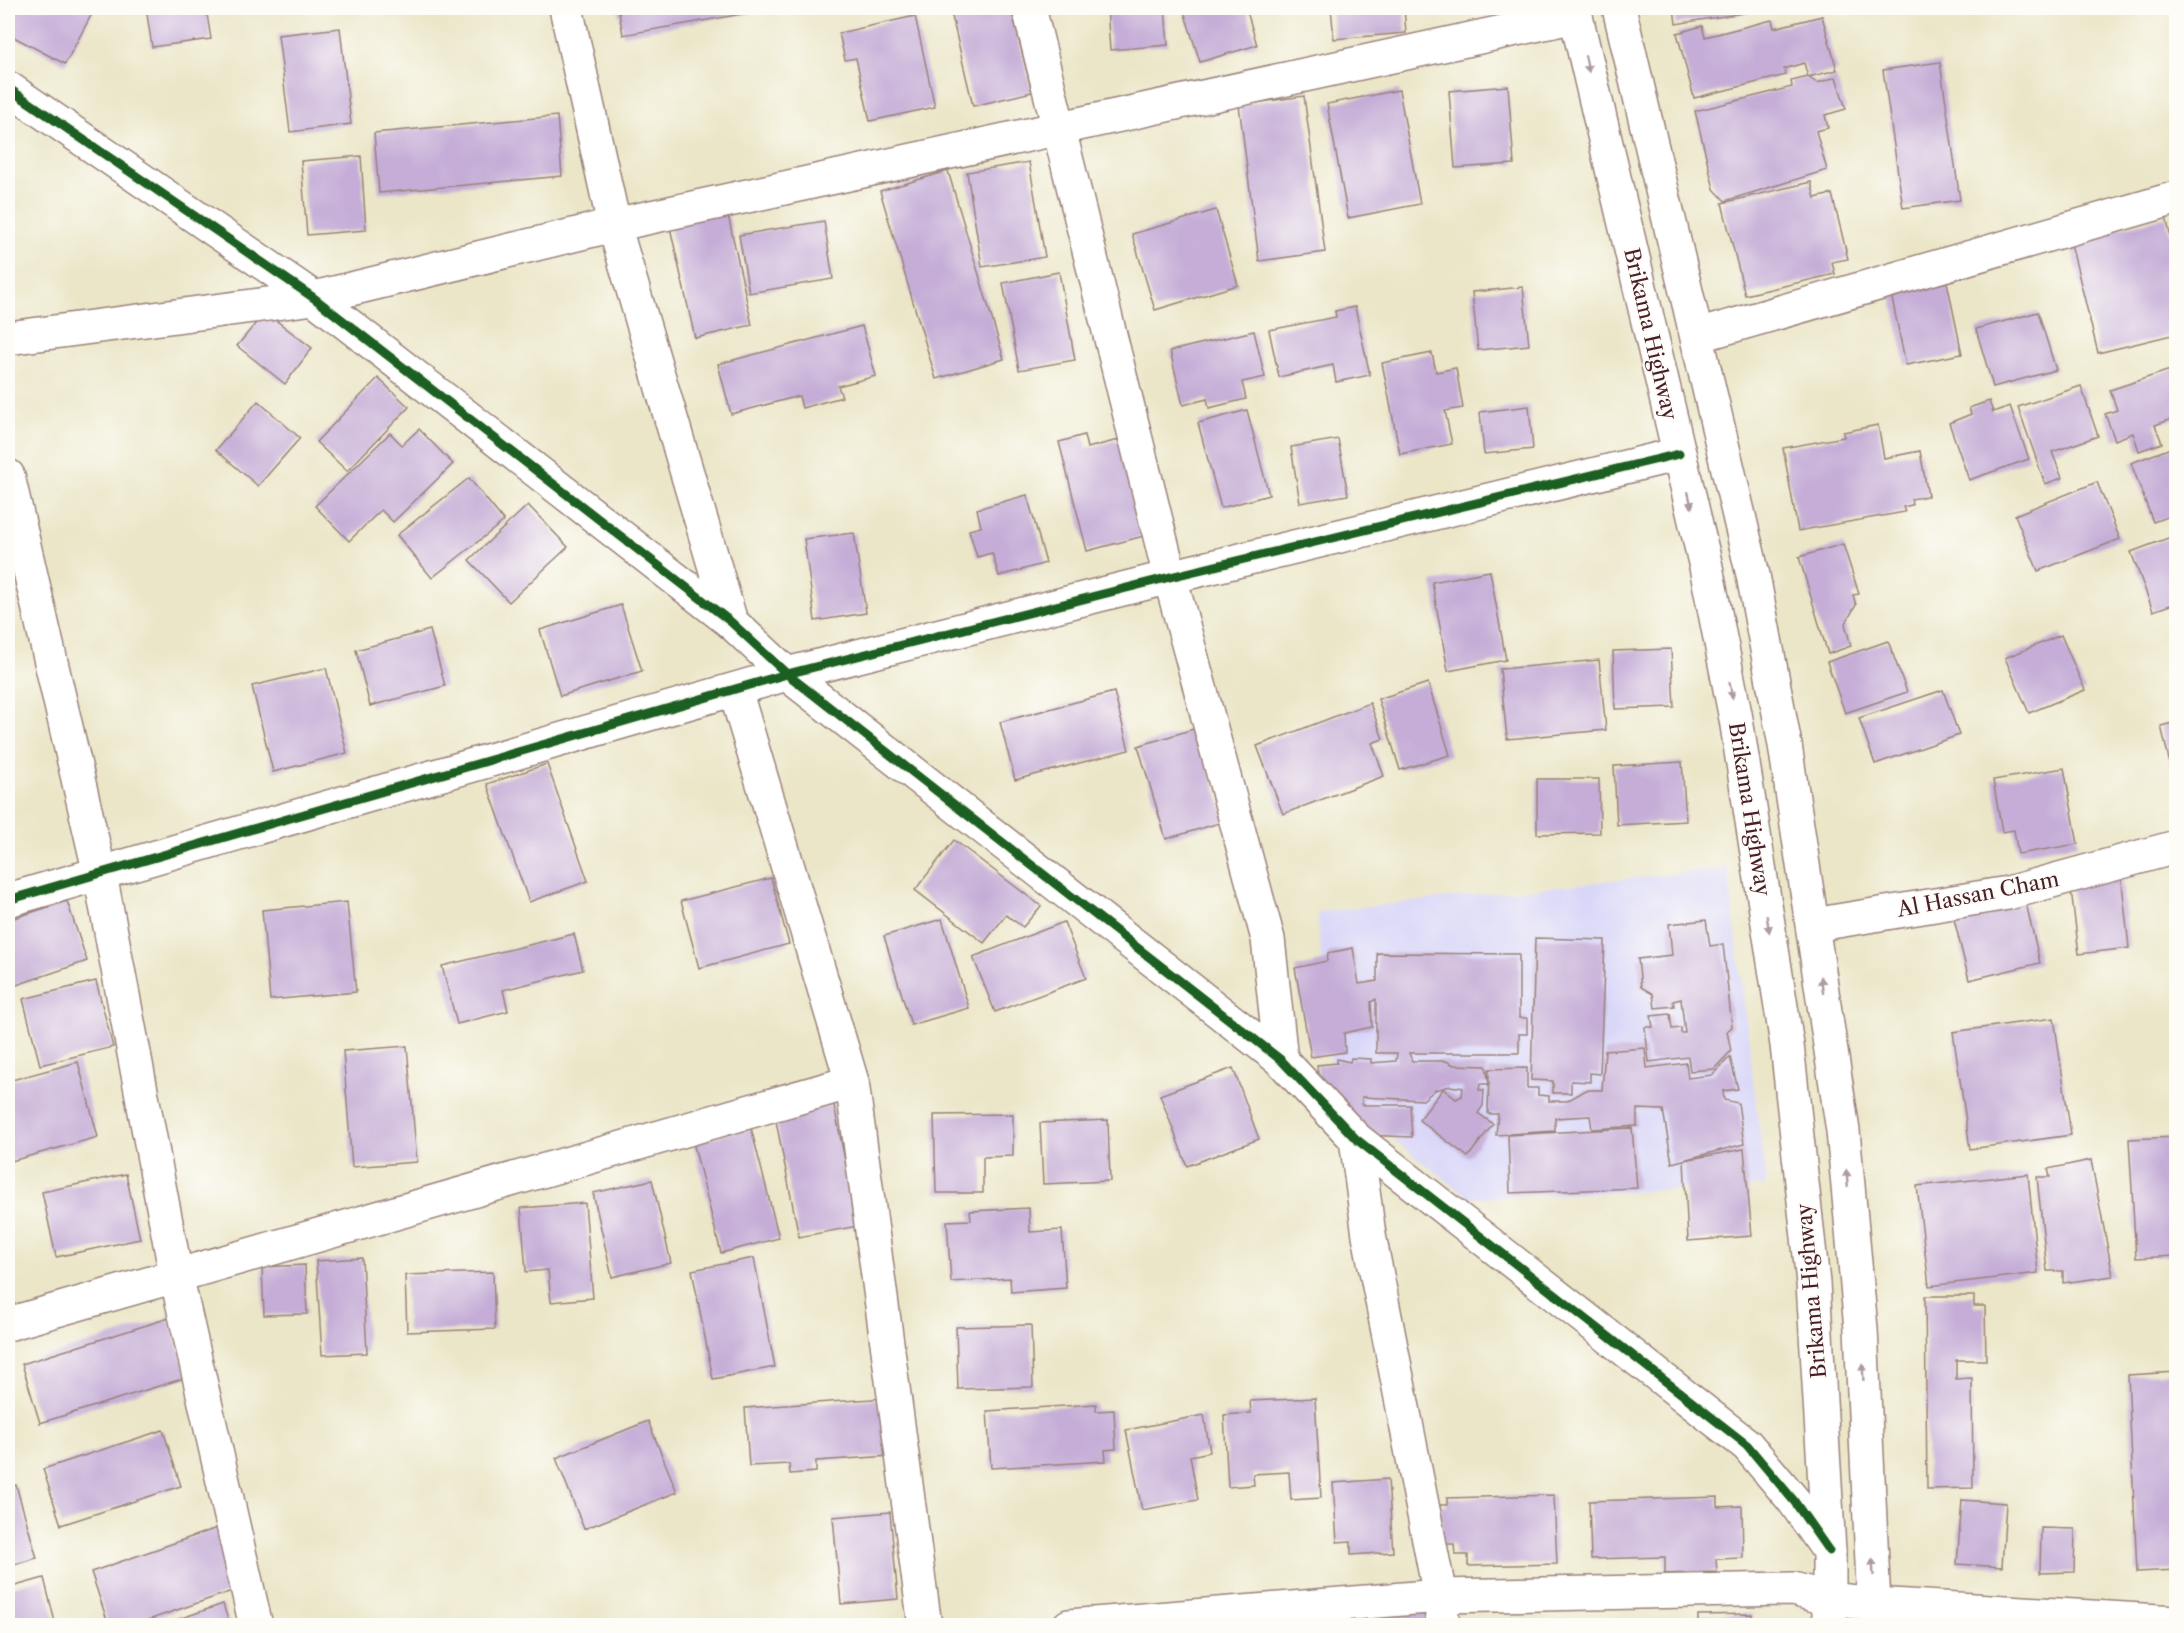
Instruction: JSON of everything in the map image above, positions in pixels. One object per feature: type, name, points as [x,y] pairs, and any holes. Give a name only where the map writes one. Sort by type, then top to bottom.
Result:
[{"type":"main road","points":[[566,8],[614,225],[731,622]]},
{"type":"main road","points":[[1029,8],[1170,577],[1268,939],[1281,1060]]},
{"type":"main road","name":"Brikama Highway","points":[[1619,8],[1755,586],[1785,745],[1843,1131],[1861,1329],[1875,1615]]},
{"type":"main road","points":[[8,338],[314,298],[614,225],[1575,12]]},
{"type":"main road","name":"Brikama Highway","points":[[1575,12],[1706,567],[1736,719],[1787,1045],[1813,1283],[1829,1551],[1829,1612]]},
{"type":"main road","points":[[8,88],[314,298],[731,622],[787,674],[1281,1060],[1356,1139],[1747,1444],[1794,1501],[1829,1551]]},
{"type":"main road","points":[[1697,336],[2176,198]]},
{"type":"main road","points":[[8,900],[787,674],[1170,577],[1679,454]]},
{"type":"main road","points":[[8,476],[100,874],[176,1275],[256,1626]]},
{"type":"main road","points":[[735,690],[852,1082],[925,1626]]},
{"type":"main road","name":"Al Hassan Cham","points":[[1813,925],[2008,893],[2176,847]]},
{"type":"main road","points":[[8,1324],[852,1082]]},
{"type":"main road","points":[[1356,1139],[1369,1234],[1442,1611]]},
{"type":"main road","points":[[1069,1626],[1442,1611],[1793,1589],[1829,1612],[2176,1622]]},
{"type":"shaded area","points":[[1728,868],[1766,1186],[1469,1198],[1333,1093],[1317,912]]},
{"type":"building","points":[[8,8],[95,8],[65,64],[8,34]]},
{"type":"building","points":[[146,8],[206,8],[211,39],[152,47]]},
{"type":"building","points":[[618,8],[770,8],[770,9],[623,35]]},
{"type":"building","points":[[950,8],[1011,8],[1032,92],[973,106]]},
{"type":"building","points":[[1107,8],[1165,8],[1168,45],[1110,50]]},
{"type":"building","points":[[1183,8],[1246,8],[1257,45],[1200,62]]},
{"type":"building","points":[[1331,8],[1404,8],[1406,33],[1334,39]]},
{"type":"building","points":[[1674,8],[1767,8],[1767,9],[1676,24]]},
{"type":"building","points":[[915,16],[935,107],[870,121],[856,58],[845,60],[839,33]]},
{"type":"building","points":[[1822,16],[1837,70],[1808,77],[1804,63],[1784,69],[1786,75],[1694,98],[1677,33],[1702,26],[1705,37],[1772,20],[1774,28]]},
{"type":"building","points":[[340,28],[351,124],[290,132],[278,35]]},
{"type":"building","points":[[1940,62],[1960,200],[1903,208],[1883,70]]},
{"type":"building","points":[[1808,77],[1817,83],[1836,77],[1846,109],[1825,115],[1828,128],[1816,131],[1827,170],[1725,201],[1714,189],[1695,111],[1792,87],[1791,81]]},
{"type":"building","points":[[1508,86],[1514,164],[1455,168],[1449,91]]},
{"type":"building","points":[[1399,90],[1420,204],[1348,218],[1327,104]]},
{"type":"building","points":[[1304,96],[1325,252],[1259,261],[1239,105]]},
{"type":"building","points":[[557,116],[562,176],[379,193],[374,133]]},
{"type":"building","points":[[361,156],[366,230],[307,235],[301,161]]},
{"type":"building","points":[[1029,162],[1045,257],[982,267],[967,172]]},
{"type":"building","points":[[948,171],[1004,359],[936,379],[880,191]]},
{"type":"building","points":[[1811,182],[1815,198],[1832,194],[1848,259],[1832,262],[1835,274],[1745,295],[1722,203]]},
{"type":"building","points":[[727,210],[752,325],[695,338],[669,223]]},
{"type":"building","points":[[1216,210],[1238,285],[1155,310],[1132,234]]},
{"type":"building","points":[[2166,217],[2176,260],[2176,334],[2098,353],[2070,240]]},
{"type":"building","points":[[824,221],[833,279],[749,293],[739,235]]},
{"type":"building","points":[[1059,272],[1075,360],[1019,370],[1003,283]]},
{"type":"building","points":[[1947,282],[1962,354],[1906,365],[1891,294]]},
{"type":"building","points":[[1523,287],[1529,345],[1478,350],[1472,292]]},
{"type":"building","points":[[1355,307],[1370,375],[1336,382],[1333,365],[1279,377],[1269,330],[1336,317],[1335,311]]},
{"type":"building","points":[[265,312],[312,348],[285,384],[237,346]]},
{"type":"building","points":[[2038,312],[2056,370],[1993,387],[1976,329]]},
{"type":"building","points":[[862,326],[876,376],[838,386],[842,397],[802,408],[799,396],[731,414],[718,364]]},
{"type":"building","points":[[1254,331],[1265,377],[1242,382],[1246,399],[1209,408],[1207,399],[1183,405],[1170,351]]},
{"type":"building","points":[[1432,353],[1436,372],[1456,368],[1463,408],[1445,411],[1452,444],[1400,454],[1382,363]]},
{"type":"building","points":[[2176,368],[2176,418],[2155,425],[2162,443],[2139,451],[2133,433],[2115,440],[2105,414],[2117,410],[2110,390]]},
{"type":"building","points":[[378,378],[409,407],[347,471],[316,442]]},
{"type":"building","points":[[2081,386],[2098,436],[2052,452],[2062,478],[2045,484],[2018,407]]},
{"type":"building","points":[[258,401],[300,438],[258,486],[216,450]]},
{"type":"building","points":[[1989,401],[1993,412],[2010,406],[2029,459],[1969,480],[1949,423],[1971,414],[1969,408]]},
{"type":"building","points":[[1529,406],[1533,449],[1484,454],[1480,412]]},
{"type":"building","points":[[1247,410],[1269,495],[1221,508],[1198,423]]},
{"type":"building","points":[[1878,425],[1884,458],[1920,451],[1928,496],[1911,499],[1912,505],[1903,507],[1905,512],[1798,531],[1783,448],[1844,437],[1843,432]]},
{"type":"building","points":[[419,429],[453,464],[393,522],[381,510],[349,541],[315,506],[390,433],[402,445]]},
{"type":"building","points":[[1084,435],[1087,448],[1130,437],[1144,536],[1087,551],[1059,442]]},
{"type":"building","points":[[1338,439],[1348,495],[1300,503],[1291,447]]},
{"type":"building","points":[[2176,446],[2176,514],[2153,522],[2131,463]]},
{"type":"building","points":[[469,478],[504,521],[432,578],[397,535]]},
{"type":"building","points":[[2097,482],[2120,539],[2038,571],[2015,515]]},
{"type":"building","points":[[1027,495],[1046,563],[999,576],[992,553],[977,557],[969,530],[981,527],[977,509]]},
{"type":"building","points":[[528,505],[568,547],[509,602],[469,560]]},
{"type":"building","points":[[854,533],[866,613],[815,621],[804,539]]},
{"type":"building","points":[[2176,535],[2176,603],[2153,611],[2131,552]]},
{"type":"building","points":[[1843,544],[1859,594],[1853,595],[1856,605],[1845,624],[1851,646],[1828,654],[1799,557]]},
{"type":"building","points":[[8,563],[11,581],[8,581]]},
{"type":"building","points":[[1490,571],[1506,660],[1448,671],[1432,582]]},
{"type":"building","points":[[621,605],[642,671],[560,696],[540,630]]},
{"type":"building","points":[[430,630],[445,686],[370,706],[356,650]]},
{"type":"building","points":[[2061,635],[2085,690],[2029,713],[2005,658]]},
{"type":"building","points":[[1888,641],[1907,692],[1845,713],[1827,662]]},
{"type":"building","points":[[1671,649],[1674,707],[1615,709],[1613,651]]},
{"type":"building","points":[[1599,660],[1606,730],[1507,739],[1500,669]]},
{"type":"building","points":[[326,668],[347,753],[273,772],[252,686]]},
{"type":"building","points":[[1428,683],[1450,755],[1400,770],[1378,699]]},
{"type":"building","points":[[1943,690],[1959,735],[1875,764],[1859,718]]},
{"type":"building","points":[[1114,692],[1129,750],[1015,780],[1000,722]]},
{"type":"building","points":[[1370,703],[1383,739],[1372,743],[1384,776],[1283,814],[1257,746]]},
{"type":"building","points":[[2176,722],[2176,789],[2161,726]]},
{"type":"building","points":[[1197,728],[1226,821],[1166,839],[1138,746]]},
{"type":"building","points":[[1682,762],[1686,821],[1617,825],[1614,766]]},
{"type":"building","points":[[547,764],[588,881],[529,902],[487,784]]},
{"type":"building","points":[[2064,768],[2078,844],[2018,854],[2014,830],[2002,832],[1993,780]]},
{"type":"building","points":[[1537,779],[1599,779],[1600,833],[1537,834]]},
{"type":"building","points":[[954,840],[1041,906],[1023,927],[1006,915],[984,943],[915,890]]},
{"type":"building","points":[[2121,874],[2129,948],[2079,954],[2070,881]]},
{"type":"building","points":[[771,878],[789,944],[699,968],[681,901]]},
{"type":"building","points":[[67,901],[87,961],[8,988],[8,920]]},
{"type":"building","points":[[347,902],[356,992],[270,1000],[262,910]]},
{"type":"building","points":[[2026,903],[2040,963],[1969,980],[1954,919]]},
{"type":"building","points":[[942,919],[969,1008],[911,1025],[884,936]]},
{"type":"building","points":[[1706,920],[1710,946],[1723,944],[1732,1027],[1727,1031],[1731,1051],[1714,1069],[1690,1071],[1688,1057],[1649,1062],[1645,1027],[1653,1027],[1651,1016],[1670,1014],[1672,1029],[1681,1028],[1681,1033],[1685,1033],[1681,999],[1673,1001],[1674,1006],[1655,1008],[1653,994],[1641,987],[1638,959],[1672,955],[1669,924]]},
{"type":"building","points":[[1064,922],[1086,978],[995,1012],[973,957]]},
{"type":"building","points":[[574,934],[583,970],[503,990],[508,1011],[457,1024],[442,966]]},
{"type":"building","points":[[1535,938],[1605,940],[1600,1074],[1590,1073],[1590,1082],[1571,1081],[1571,1093],[1553,1093],[1553,1081],[1531,1080]]},
{"type":"building","points":[[1353,948],[1359,984],[1377,981],[1377,953],[1519,954],[1519,1018],[1527,1018],[1527,1034],[1519,1034],[1519,1053],[1409,1053],[1412,1061],[1446,1061],[1454,1065],[1486,1066],[1489,1084],[1480,1084],[1479,1090],[1484,1090],[1483,1106],[1478,1113],[1493,1124],[1468,1157],[1419,1120],[1443,1089],[1456,1099],[1462,1096],[1463,1088],[1450,1086],[1435,1090],[1423,1100],[1362,1097],[1362,1105],[1410,1105],[1412,1137],[1362,1135],[1320,1098],[1317,1065],[1337,1063],[1337,1059],[1350,1062],[1351,1058],[1371,1059],[1371,1063],[1396,1061],[1397,1053],[1376,1053],[1376,999],[1371,1002],[1372,1027],[1344,1033],[1345,1052],[1311,1057],[1295,968],[1327,961],[1328,953]]},
{"type":"building","points":[[96,981],[113,1047],[40,1065],[23,999]]},
{"type":"building","points":[[2054,1018],[2071,1135],[1970,1149],[1953,1032]]},
{"type":"building","points":[[407,1046],[417,1162],[352,1167],[343,1051]]},
{"type":"building","points":[[1645,1048],[1647,1068],[1686,1063],[1688,1078],[1712,1075],[1730,1057],[1738,1089],[1723,1091],[1724,1100],[1738,1103],[1744,1144],[1672,1163],[1663,1110],[1637,1109],[1637,1126],[1592,1129],[1590,1116],[1555,1118],[1555,1131],[1496,1135],[1498,1114],[1488,1114],[1489,1069],[1527,1068],[1527,1088],[1538,1088],[1538,1095],[1549,1096],[1549,1101],[1567,1101],[1586,1090],[1602,1090],[1605,1051]]},
{"type":"building","points":[[78,1062],[98,1137],[8,1162],[8,1081]]},
{"type":"building","points":[[1233,1068],[1259,1139],[1187,1166],[1160,1095]]},
{"type":"building","points":[[834,1105],[858,1226],[799,1237],[775,1116]]},
{"type":"building","points":[[1013,1114],[1013,1156],[983,1157],[983,1193],[936,1193],[934,1115]]},
{"type":"building","points":[[1108,1120],[1110,1181],[1043,1184],[1040,1123]]},
{"type":"building","points":[[751,1128],[779,1238],[721,1253],[693,1142]]},
{"type":"building","points":[[1632,1128],[1637,1188],[1510,1193],[1508,1135]]},
{"type":"building","points":[[2176,1137],[2176,1256],[2136,1258],[2129,1139]]},
{"type":"building","points":[[1744,1149],[1752,1236],[1688,1241],[1684,1160]]},
{"type":"building","points":[[2091,1160],[2113,1276],[2063,1283],[2063,1271],[2047,1271],[2037,1177],[2050,1177],[2048,1169]]},
{"type":"building","points":[[126,1174],[140,1239],[56,1257],[42,1192]]},
{"type":"building","points":[[2028,1174],[2038,1273],[1929,1286],[1917,1186]]},
{"type":"building","points":[[652,1180],[671,1263],[612,1277],[593,1193]]},
{"type":"building","points":[[585,1203],[593,1298],[551,1302],[548,1270],[526,1272],[521,1208]]},
{"type":"building","points":[[1029,1208],[1030,1232],[1062,1230],[1066,1288],[1011,1292],[1010,1278],[951,1282],[947,1221],[971,1220],[970,1211]]},
{"type":"building","points":[[362,1258],[367,1353],[322,1355],[316,1261]]},
{"type":"building","points":[[754,1258],[775,1367],[713,1379],[692,1270]]},
{"type":"building","points":[[305,1265],[307,1314],[264,1315],[262,1267]]},
{"type":"building","points":[[493,1272],[495,1329],[407,1332],[405,1275]]},
{"type":"building","points":[[1925,1296],[1974,1296],[1974,1306],[1985,1306],[1986,1360],[1956,1360],[1956,1379],[1972,1378],[1973,1488],[1927,1489]]},
{"type":"building","points":[[169,1318],[188,1377],[40,1423],[22,1364]]},
{"type":"building","points":[[1031,1325],[1033,1387],[958,1389],[956,1327]]},
{"type":"building","points":[[2176,1372],[2176,1570],[2137,1572],[2128,1375]]},
{"type":"building","points":[[886,1398],[890,1456],[816,1461],[816,1472],[790,1474],[789,1464],[749,1466],[745,1408]]},
{"type":"building","points":[[1315,1398],[1321,1498],[1291,1500],[1289,1472],[1253,1474],[1254,1485],[1228,1487],[1224,1415],[1251,1413],[1250,1401]]},
{"type":"building","points":[[1096,1404],[1096,1411],[1114,1410],[1116,1449],[1105,1450],[1106,1461],[991,1468],[987,1411]]},
{"type":"building","points":[[1204,1415],[1210,1452],[1190,1456],[1198,1500],[1142,1510],[1126,1430]]},
{"type":"building","points":[[648,1421],[677,1492],[584,1529],[556,1458]]},
{"type":"building","points":[[163,1430],[181,1486],[61,1525],[43,1469]]},
{"type":"building","points":[[1388,1479],[1393,1552],[1351,1555],[1351,1541],[1337,1542],[1333,1483]]},
{"type":"building","points":[[16,1485],[37,1558],[8,1566],[8,1488]]},
{"type":"building","points":[[1554,1495],[1557,1564],[1468,1566],[1468,1555],[1455,1555],[1454,1544],[1442,1544],[1440,1505],[1447,1505],[1447,1498]]},
{"type":"building","points":[[1718,1497],[1718,1507],[1742,1506],[1743,1558],[1716,1559],[1717,1572],[1665,1574],[1665,1557],[1591,1559],[1589,1501]]},
{"type":"building","points":[[1962,1500],[2006,1503],[2002,1567],[1957,1564]]},
{"type":"building","points":[[890,1512],[898,1599],[841,1604],[833,1517]]},
{"type":"building","points":[[217,1528],[238,1589],[131,1626],[109,1626],[91,1572]]},
{"type":"building","points":[[2041,1528],[2075,1529],[2074,1572],[2040,1573]]},
{"type":"building","points":[[44,1578],[56,1626],[8,1626],[8,1588]]},
{"type":"building","points":[[223,1604],[230,1626],[167,1626],[167,1623]]},
{"type":"building","points":[[1432,1606],[1434,1626],[1362,1626],[1361,1615]]},
{"type":"building","points":[[1752,1614],[1753,1626],[1698,1626],[1698,1615]]},
{"type":"cycle path","points":[[8,88],[314,298],[731,622],[787,674],[1281,1060],[1356,1139],[1747,1445],[1794,1501],[1829,1551]]},
{"type":"cycle path","points":[[8,900],[787,674],[1170,577],[1679,454]]}]
